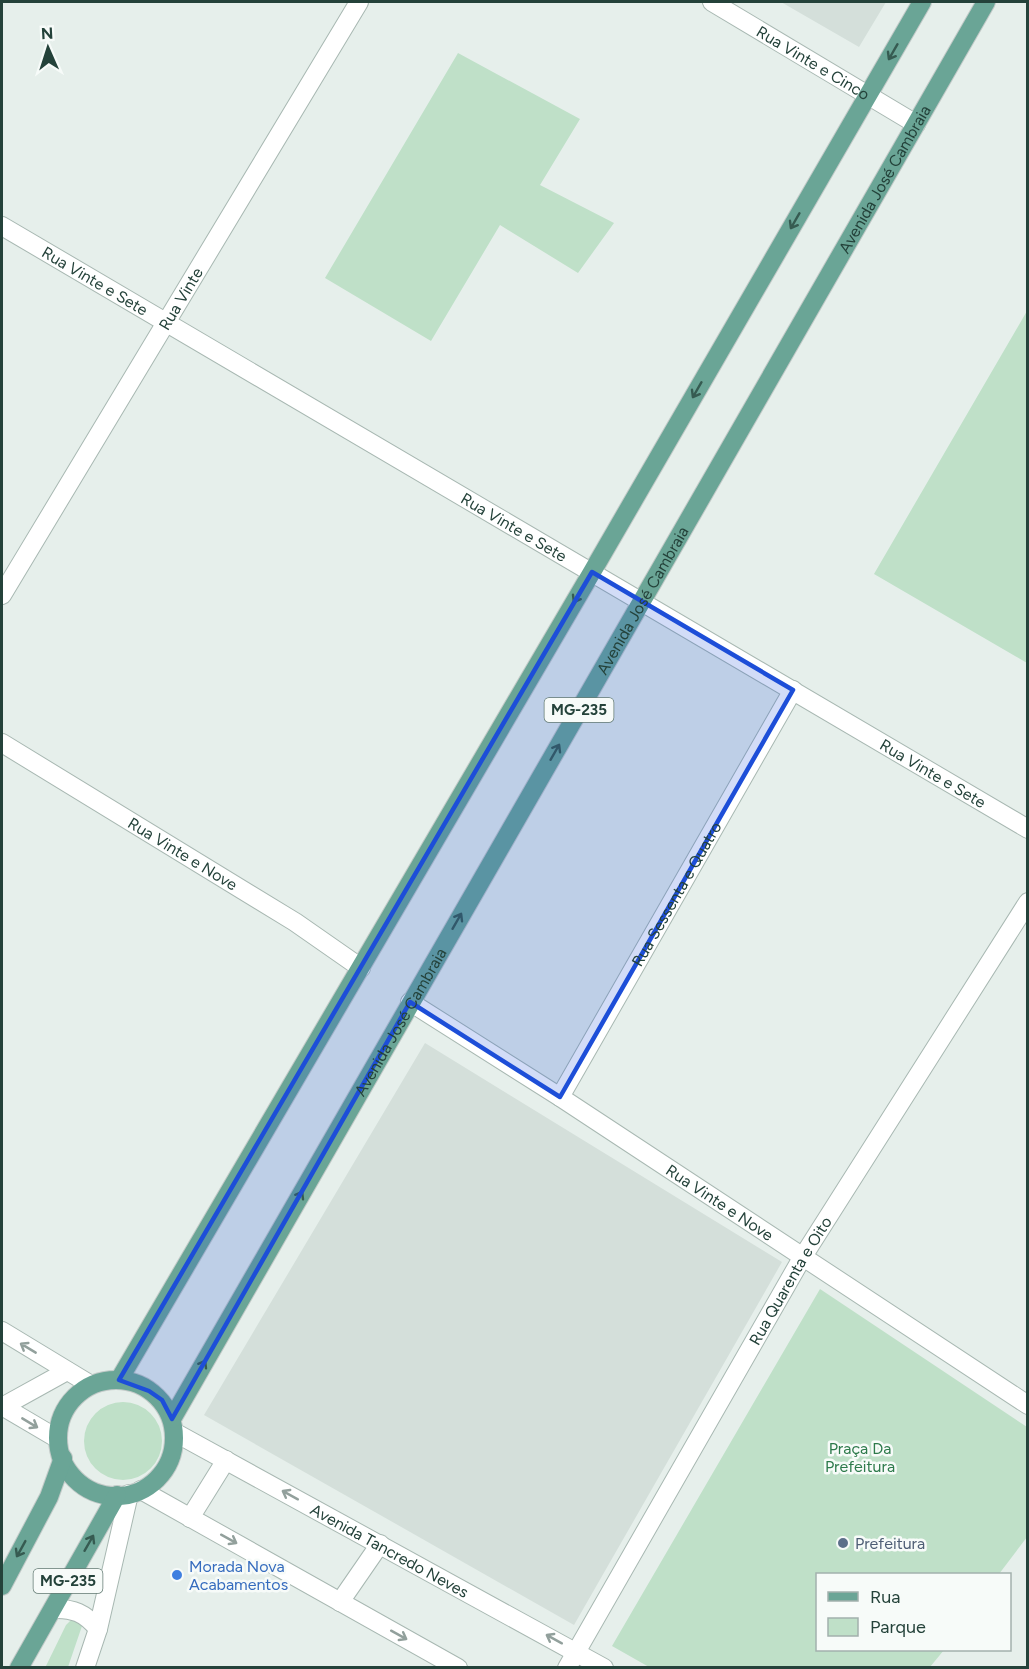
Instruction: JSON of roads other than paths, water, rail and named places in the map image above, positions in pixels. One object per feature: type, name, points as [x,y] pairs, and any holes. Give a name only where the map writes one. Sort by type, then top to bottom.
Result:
[{"type":"main road","name":"MG-235","points":[[118,1380],[361,968],[922,2]]},
{"type":"main road","name":"Avenida José Cambraia","points":[[173,1426],[410,1002],[986,2]]},
{"type":"main road","points":[[118,1380],[127,1380],[162,1400],[173,1426],[174,1450],[167,1467],[156,1480],[129,1493],[107,1495],[88,1489],[70,1474],[58,1439],[60,1423],[66,1407],[91,1385],[118,1380]]},
{"type":"main road","name":"MG-235","points":[[2,1586],[49,1497],[63,1458]]},
{"type":"main road","name":"MG-235","points":[[19,1668],[53,1609],[129,1493]]},
{"type":"street","name":"Rua Vinte","points":[[2,595],[359,2]]},
{"type":"street","name":"Rua Vinte e Cinco","points":[[712,2],[915,123]]},
{"type":"street","name":"Rua Vinte e Sete","points":[[2,226],[1028,829]]},
{"type":"street","name":"Rua Sessenta e Quatro","points":[[560,1097],[793,690]]},
{"type":"street","name":"Rua Vinte e Nove","points":[[2,743],[295,922],[361,968]]},
{"type":"street","name":"Rua Quarenta e Oito","points":[[567,1668],[802,1258],[1028,902]]},
{"type":"street","name":"Rua Vinte e Nove","points":[[410,1002],[560,1097],[1028,1406]]},
{"type":"street","points":[[2,1331],[91,1385]]},
{"type":"street","points":[[2,1406],[67,1371]]},
{"type":"street","points":[[2,1406],[58,1439]]},
{"type":"street","name":"Avenida Tancredo Neves","points":[[173,1426],[226,1460],[604,1668]]},
{"type":"street","points":[[190,1518],[226,1460]]},
{"type":"street","points":[[85,1668],[98,1629],[129,1493],[190,1518],[458,1668]]},
{"type":"street","points":[[340,1602],[380,1544]]},
{"type":"street","points":[[53,1609],[71,1609],[82,1613],[98,1629]]},
{"type":"place","name":"Prefeitura","points":[[843,1543]]},
{"type":"place","name":"Morada Nova Acabamentos","points":[[177,1575]]},
{"type":"park label","name":"Praça Da Prefeitura","points":[[860,1457]]}]
